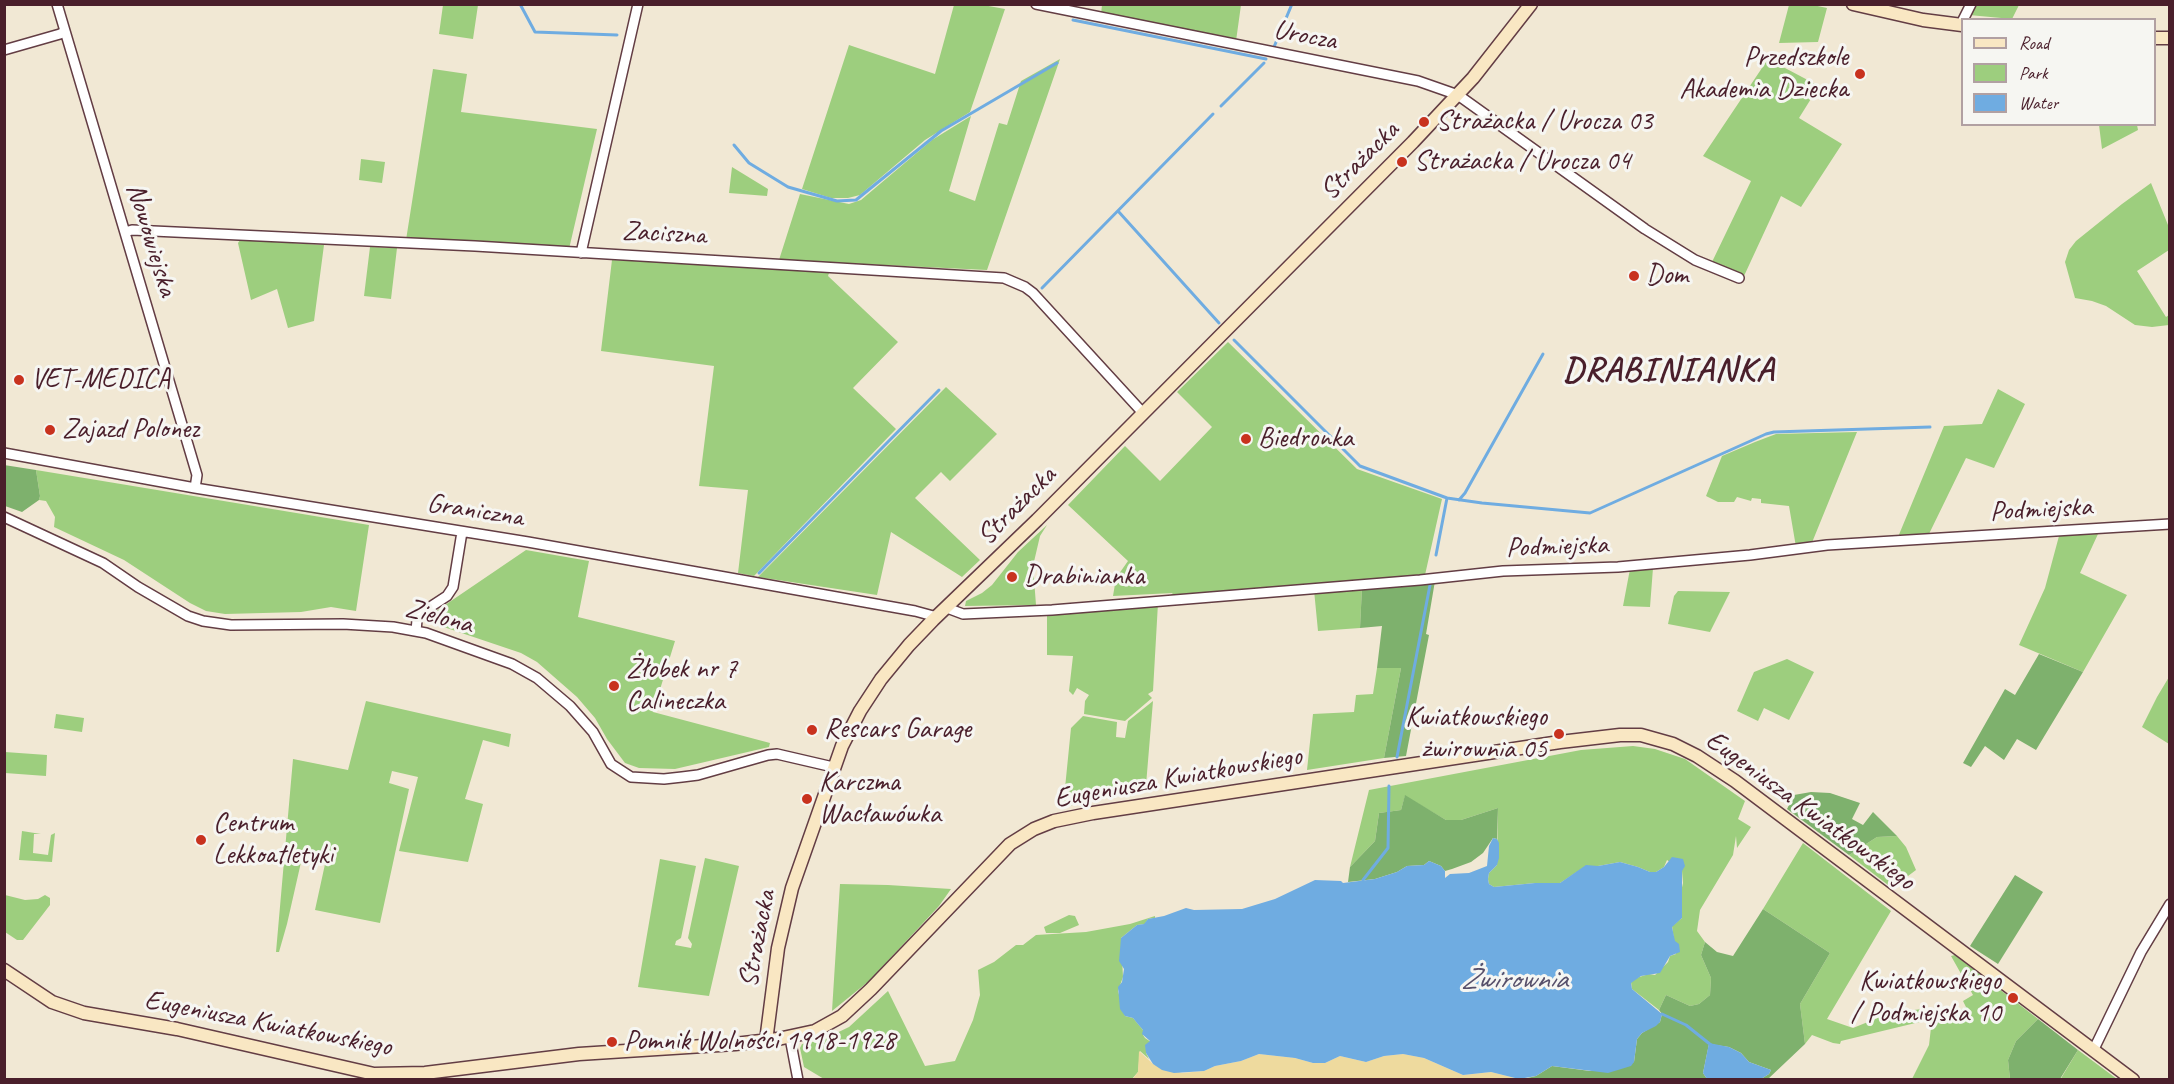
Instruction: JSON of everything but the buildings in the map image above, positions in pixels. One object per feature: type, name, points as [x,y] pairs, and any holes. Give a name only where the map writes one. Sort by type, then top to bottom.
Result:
[{"type":"street","name":"Nowowiejska","points":[[57,4],[197,475],[195,488]]},
{"type":"street","points":[[581,253],[638,4]]},
{"type":"street","name":"Urocza","points":[[1036,4],[1418,81],[1458,95]]},
{"type":"street","name":"Strażacka","points":[[766,1041],[784,914],[833,767],[853,724],[881,678],[909,645],[1458,95],[1531,4]]},
{"type":"street","points":[[1964,18],[1971,4]]},
{"type":"street","points":[[1860,5],[1923,20],[1961,22]]},
{"type":"street","points":[[4,50],[65,31]]},
{"type":"street","points":[[1458,95],[1645,229],[1695,261],[1739,278]]},
{"type":"street","name":"Zaciszna","points":[[125,232],[132,230],[232,234],[1004,278],[1033,293],[1143,413]]},
{"type":"street","name":"Graniczna","points":[[4,453],[195,488],[903,609],[937,617]]},
{"type":"street","name":"Zielona","points":[[4,517],[103,563],[138,587],[188,616],[202,621],[231,625],[363,624],[416,631],[512,664],[537,678],[585,722],[611,764],[631,777],[664,779],[690,776],[777,754],[833,767]]},
{"type":"street","name":"Podmiejska","points":[[947,608],[963,614],[1052,610],[1420,580],[1503,571],[1626,566],[1750,555],[1827,545],[2169,524]]},
{"type":"street","points":[[416,631],[417,620],[421,614],[447,596],[453,587],[462,532]]},
{"type":"street","name":"Eugeniusza Kwiatkowskiego","points":[[4,970],[52,1002],[84,1013],[177,1029],[360,1072],[404,1077],[579,1054],[790,1038],[825,1026],[851,1008],[1010,844],[1034,829],[1054,821],[1104,811],[1560,742],[1620,735],[1641,735],[1673,744],[1697,756],[1735,781],[2133,1080]]},
{"type":"street","points":[[2094,1049],[2141,952],[2169,904]]},
{"type":"street","points":[[790,1038],[798,1080]]},
{"type":"green space","points":[[443,5],[478,5],[473,39],[439,34]]},
{"type":"green space","points":[[954,5],[983,5],[1005,9],[970,112],[925,140],[860,195],[831,198],[802,189],[849,45],[935,74]]},
{"type":"green space","points":[[1102,5],[1241,5],[1236,41],[1101,14]]},
{"type":"green space","points":[[1789,5],[1813,5],[1827,8],[1818,42],[1779,43]]},
{"type":"green space","points":[[1975,5],[2019,5],[2012,18],[1969,15]]},
{"type":"green space","points":[[1060,59],[987,270],[779,260],[800,194],[849,204],[861,200],[932,140],[971,116],[949,191],[975,201],[999,123],[1007,125],[1021,81]]},
{"type":"green space","points":[[1768,59],[1819,86],[1799,118],[1842,144],[1801,207],[1781,196],[1744,276],[1712,262],[1751,181],[1703,156]]},
{"type":"green space","points":[[433,69],[467,74],[461,112],[597,129],[569,249],[406,240]]},
{"type":"green space","points":[[2099,126],[2137,126],[2138,130],[2102,149]]},
{"type":"green space","points":[[361,159],[385,162],[382,183],[359,180]]},
{"type":"green space","points":[[732,167],[768,189],[767,196],[729,193]]},
{"type":"green space","points":[[2151,183],[2170,230],[2169,250],[2137,271],[2166,317],[2169,315],[2169,325],[2152,327],[2135,325],[2106,306],[2075,298],[2065,262],[2069,250],[2076,241]]},
{"type":"green space","points":[[240,240],[324,245],[314,321],[288,328],[277,289],[251,300],[238,243]]},
{"type":"green space","points":[[370,247],[397,248],[391,299],[364,296]]},
{"type":"green space","points":[[612,260],[830,270],[828,276],[898,342],[853,388],[896,429],[754,576],[738,573],[748,490],[699,486],[714,366],[601,351]]},
{"type":"green space","points":[[1228,342],[1357,469],[1442,499],[1425,575],[1168,597],[1173,593],[1113,596],[1116,578],[1128,561],[1068,505],[1125,446],[1160,481],[1212,427],[1177,392]]},
{"type":"green space","points":[[946,387],[997,434],[950,481],[941,472],[915,498],[980,560],[962,577],[891,532],[877,595],[758,577]]},
{"type":"green space","points":[[1998,389],[2025,404],[1994,468],[1966,458],[1928,536],[1898,537],[1944,426],[1982,424]]},
{"type":"green space","points":[[1857,432],[1811,545],[1796,547],[1789,506],[1761,503],[1761,499],[1752,498],[1751,501],[1737,497],[1734,502],[1718,502],[1706,496],[1722,456],[1755,442],[1776,434]]},
{"type":"green space","points":[[4,465],[36,470],[39,500],[22,512],[5,506]]},
{"type":"green space","points":[[36,470],[369,525],[356,611],[331,607],[301,612],[225,614],[206,611],[124,560],[54,527],[55,517],[46,501],[39,500]]},
{"type":"green space","points":[[1047,525],[1040,536],[1033,566],[1036,605],[965,606],[966,601],[992,585],[1018,552]]},
{"type":"green space","points":[[2098,534],[2080,573],[2127,595],[2083,672],[2019,645],[2045,588],[2059,536]]},
{"type":"green space","points":[[526,550],[589,561],[578,617],[675,641],[653,712],[770,743],[769,747],[675,769],[639,768],[625,763],[595,718],[577,697],[537,662],[521,653],[423,620]]},
{"type":"green space","points":[[1653,568],[1650,607],[1623,606],[1630,569]]},
{"type":"green space","points":[[1435,581],[1426,634],[1429,635],[1406,756],[1384,758],[1401,668],[1377,668],[1382,626],[1360,628],[1362,587]]},
{"type":"green space","points":[[1362,587],[1360,628],[1318,631],[1314,590]]},
{"type":"green space","points":[[1678,591],[1730,592],[1710,632],[1668,624],[1674,596]]},
{"type":"green space","points":[[1158,603],[1153,691],[1148,694],[1152,698],[1125,721],[1084,714],[1085,701],[1089,695],[1077,688],[1073,695],[1069,691],[1073,656],[1047,655],[1047,613]]},
{"type":"green space","points":[[2039,654],[2083,672],[2036,750],[2017,739],[2004,760],[1985,746],[1971,767],[1963,763],[2005,689],[2015,695]]},
{"type":"green space","points":[[1787,659],[1814,672],[1789,720],[1764,708],[1758,721],[1737,711],[1754,672]]},
{"type":"green space","points":[[1377,668],[1401,668],[1384,758],[1307,770],[1313,714],[1354,712],[1356,695],[1373,694]]},
{"type":"green space","points":[[2169,677],[2169,744],[2142,727]]},
{"type":"green space","points":[[366,701],[511,734],[509,747],[483,740],[465,799],[483,804],[468,862],[399,851],[418,777],[392,771],[389,783],[409,789],[380,923],[315,910],[327,855],[304,849],[287,924],[279,952],[276,952],[293,759],[348,770]]},
{"type":"green space","points":[[1153,701],[1144,792],[1092,799],[1063,808],[1071,728],[1083,716],[1117,722],[1116,737],[1125,738],[1128,721]]},
{"type":"green space","points":[[56,714],[84,718],[82,732],[54,728]]},
{"type":"green space","points":[[1633,746],[1655,749],[1685,759],[1745,801],[1738,819],[1751,827],[1737,848],[1736,836],[1733,855],[1700,910],[1697,931],[1705,942],[1701,955],[1711,978],[1710,995],[1699,1004],[1690,1006],[1666,995],[1659,1010],[1632,989],[1631,982],[1636,978],[1649,974],[1655,975],[1668,962],[1670,956],[1676,954],[1672,926],[1682,918],[1682,871],[1667,860],[1664,867],[1656,872],[1620,862],[1586,866],[1560,883],[1494,887],[1489,884],[1488,879],[1489,873],[1497,865],[1498,808],[1461,820],[1446,820],[1405,796],[1401,810],[1379,813],[1375,841],[1350,867],[1369,790],[1581,750]]},
{"type":"green space","points":[[5,752],[47,755],[46,776],[5,773]]},
{"type":"green space","points":[[1811,792],[1830,793],[1860,803],[1852,819],[1863,825],[1873,812],[1897,836],[1877,837],[1849,855],[1787,809],[1794,795]]},
{"type":"green space","points":[[1405,795],[1446,820],[1461,820],[1498,808],[1497,839],[1493,838],[1483,853],[1471,862],[1452,869],[1445,871],[1441,866],[1429,861],[1424,865],[1407,866],[1375,879],[1348,882],[1350,867],[1375,841],[1379,813],[1401,810]]},
{"type":"green space","points":[[22,831],[41,834],[34,834],[33,853],[48,855],[51,835],[55,833],[52,862],[19,860]]},
{"type":"green space","points":[[1897,836],[1906,847],[1916,870],[1892,888],[1849,855],[1877,837]]},
{"type":"green space","points":[[1803,843],[1891,911],[1827,1019],[1853,1028],[1890,1013],[1922,1009],[1954,1013],[1966,1007],[1963,1001],[1973,995],[1951,956],[1955,955],[2038,1019],[2016,1041],[2008,1060],[2010,1079],[1912,1079],[1929,1045],[1932,1019],[1841,1041],[1840,1044],[1812,1035],[1805,1044],[1800,1004],[1830,953],[1763,909]]},
{"type":"green space","points":[[705,858],[739,866],[709,996],[638,987],[660,859],[696,866],[681,938],[676,941],[675,945],[691,948],[692,944],[688,938]]},
{"type":"green space","points":[[2015,875],[2043,892],[1998,964],[1970,946]]},
{"type":"green space","points":[[840,884],[951,889],[939,906],[869,981],[832,1011]]},
{"type":"green space","points":[[5,895],[25,900],[38,899],[45,895],[50,898],[50,905],[23,940],[17,940],[5,932]]},
{"type":"green space","points":[[1763,909],[1830,953],[1800,1004],[1805,1044],[1768,1079],[1761,1079],[1771,1070],[1749,1062],[1741,1053],[1729,1047],[1709,1044],[1703,1073],[1707,1079],[1519,1080],[1536,1076],[1552,1066],[1590,1071],[1634,1062],[1637,1039],[1642,1033],[1660,1022],[1662,1014],[1659,1010],[1666,995],[1690,1006],[1699,1004],[1710,995],[1711,978],[1701,955],[1705,942],[1717,952],[1733,956]]},
{"type":"green space","points":[[1069,915],[1075,916],[1079,925],[1060,933],[1046,933],[1044,927]]},
{"type":"green space","points":[[1155,916],[1155,918],[1148,919],[1145,924],[1137,925],[1121,938],[1123,977],[1118,991],[1125,1016],[1133,1018],[1143,1030],[1145,1038],[1151,1042],[1146,1053],[1149,1059],[1140,1051],[1138,1072],[1132,1079],[824,1079],[804,1067],[800,1048],[802,1044],[822,1040],[849,1027],[888,991],[925,1066],[955,1061],[973,1020],[980,995],[978,970],[994,962],[1016,945],[1023,945],[1036,935],[1086,932],[1130,924]]},
{"type":"green space","points":[[2038,1019],[2078,1050],[2060,1079],[2010,1079],[2008,1060],[2016,1041]]},
{"type":"green space","points":[[2078,1050],[2117,1079],[2060,1080]]},
{"type":"sand","points":[[1139,1051],[1153,1064],[1182,1073],[1204,1071],[1259,1054],[1325,1063],[1340,1056],[1366,1062],[1384,1056],[1403,1054],[1424,1058],[1463,1075],[1491,1072],[1519,1079],[1132,1080],[1138,1072]]},
{"type":"water","name":"Żwirownia","points":[[1493,838],[1499,843],[1497,865],[1489,873],[1488,879],[1489,884],[1494,887],[1560,883],[1586,865],[1598,866],[1620,862],[1656,872],[1664,867],[1672,857],[1683,859],[1685,866],[1682,871],[1682,918],[1672,927],[1680,952],[1670,956],[1660,973],[1641,976],[1631,983],[1632,989],[1662,1014],[1656,1026],[1642,1033],[1637,1039],[1634,1062],[1631,1066],[1608,1073],[1552,1066],[1536,1076],[1519,1079],[1491,1072],[1463,1075],[1424,1058],[1403,1054],[1384,1056],[1366,1062],[1340,1056],[1325,1063],[1313,1063],[1295,1058],[1259,1054],[1204,1071],[1174,1073],[1162,1070],[1153,1064],[1146,1053],[1145,1045],[1150,1041],[1142,1034],[1143,1030],[1133,1018],[1125,1016],[1120,1009],[1118,987],[1122,982],[1124,969],[1119,961],[1121,938],[1148,919],[1186,908],[1194,910],[1242,909],[1275,899],[1315,880],[1343,883],[1375,879],[1407,866],[1424,865],[1429,861],[1441,866],[1445,871],[1445,878],[1450,874],[1469,873],[1487,866],[1489,846]]},
{"type":"water","points":[[1709,1043],[1729,1047],[1741,1053],[1749,1062],[1771,1070],[1761,1079],[1707,1079],[1703,1073]]},
{"type":"waterway","points":[[520,4],[535,32],[617,35]]},
{"type":"waterway","points":[[1274,47],[1292,4]]},
{"type":"waterway","points":[[1073,20],[1266,59]]},
{"type":"waterway","points":[[734,145],[749,163],[788,187],[837,201],[856,200],[941,131],[1057,63]]},
{"type":"waterway","points":[[1221,106],[1264,63]]},
{"type":"waterway","points":[[1042,288],[1213,114]]},
{"type":"waterway","points":[[1118,211],[1219,323]]},
{"type":"waterway","points":[[1234,340],[1360,466],[1447,498]]},
{"type":"waterway","points":[[1459,500],[1543,354]]},
{"type":"waterway","points":[[759,573],[939,390]]},
{"type":"waterway","points":[[1436,555],[1447,498],[1590,513],[1766,434],[1930,427]]},
{"type":"waterway","points":[[1397,757],[1430,585]]},
{"type":"waterway","points":[[1363,880],[1388,848],[1389,786]]},
{"type":"waterway","points":[[1662,1014],[1686,1025],[1711,1045]]},
{"type":"place","name":"Przedszkole Akademia Dziecka","points":[[1860,74]]},
{"type":"place","name":"Strażacka / Urocza 03","points":[[1424,122]]},
{"type":"place","name":"Strażacka / Urocza 04","points":[[1402,162]]},
{"type":"place","name":"Dom","points":[[1634,276]]},
{"type":"place","name":"VET-MEDICA","points":[[19,380]]},
{"type":"place","name":"Zajazd Polonez","points":[[50,430]]},
{"type":"place","name":"Biedronka","points":[[1246,439]]},
{"type":"place","name":"Drabinianka","points":[[1012,577]]},
{"type":"place","name":"Żłobek nr 7 Calineczka","points":[[614,686]]},
{"type":"place","name":"Rescars Garage","points":[[812,730]]},
{"type":"place","name":"Kwiatkowskiego żwirownia 05","points":[[1559,734]]},
{"type":"place","name":"Karczma Wacławówka","points":[[807,799]]},
{"type":"place","name":"Centrum Lekkoatletyki","points":[[201,840]]},
{"type":"place","name":"Kwiatkowskiego / Podmiejska 10","points":[[2013,998]]},
{"type":"place","name":"Pomnik Wolności 1918-1928","points":[[612,1042]]},
{"type":"district","name":"DRABINIANKA","points":[[1669,371]]}]
